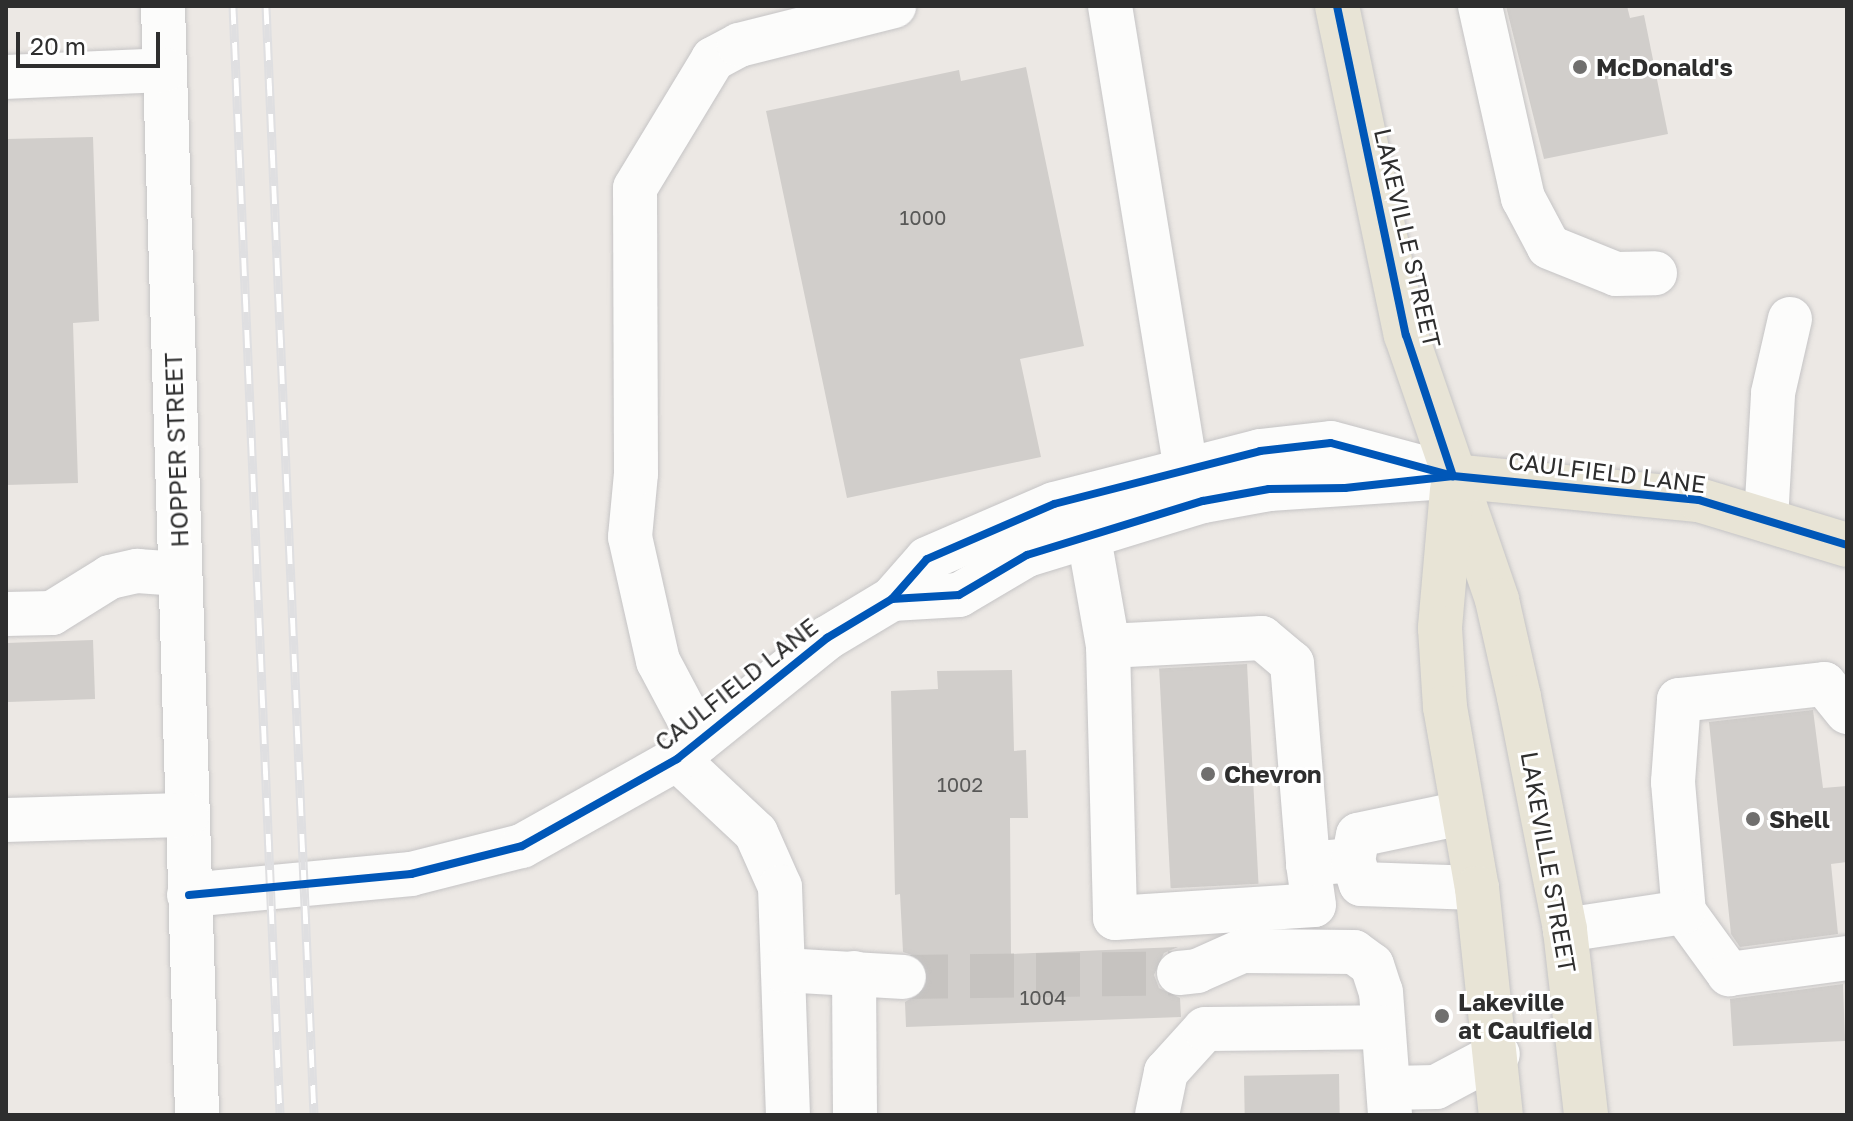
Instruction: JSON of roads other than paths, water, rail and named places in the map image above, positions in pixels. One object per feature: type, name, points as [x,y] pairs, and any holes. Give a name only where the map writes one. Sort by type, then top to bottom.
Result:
[{"type":"main road","name":"LAKEVILLE STREET","points":[[1337,6],[1406,335],[1497,600],[1565,930],[1586,1115]]},
{"type":"main road","name":"LAKEVILLE STREET","points":[[1453,476],[1440,628],[1445,707],[1477,888],[1498,1054],[1501,1115]]},
{"type":"main road","name":"CAULFIELD LANE","points":[[1453,476],[1699,500],[1847,545]]},
{"type":"street","name":"HOPPER STREET","points":[[163,6],[197,1115]]},
{"type":"street","points":[[788,1115],[780,887],[756,833],[689,750],[658,661],[630,537],[636,474],[635,188],[713,59],[739,45],[894,6]]},
{"type":"street","points":[[1110,6],[1186,468]]},
{"type":"street","points":[[1480,6],[1523,198],[1549,247],[1616,274],[1655,273]]},
{"type":"street","points":[[6,77],[165,70]]},
{"type":"street","points":[[1766,520],[1773,393],[1790,319]]},
{"type":"street","name":"CAULFIELD LANE","points":[[189,895],[411,874],[522,846],[689,750],[827,638],[892,599],[927,559],[1054,504],[1260,451],[1331,443],[1453,476]]},
{"type":"street","name":"CAULFIELD LANE","points":[[892,599],[959,595],[1027,555],[1203,501],[1269,489],[1345,488],[1453,476]]},
{"type":"street","points":[[1089,538],[1108,646],[1115,918],[1314,905],[1292,663],[1262,638],[1108,646]]},
{"type":"street","points":[[6,614],[52,613],[110,577],[137,571],[180,574]]},
{"type":"street","points":[[1847,712],[1824,684],[1679,700],[1673,782],[1684,912],[1729,974],[1847,958]]},
{"type":"street","points":[[1462,813],[1358,835],[1353,860],[1361,884],[1477,888]]},
{"type":"street","points":[[6,820],[187,815]]},
{"type":"street","points":[[1308,864],[1353,860]]},
{"type":"street","points":[[1565,930],[1684,912]]},
{"type":"street","points":[[783,970],[904,977]]},
{"type":"street","points":[[1188,972],[1239,977],[1342,974],[1382,1010],[1390,1102],[1436,1087],[1498,1054]]},
{"type":"street","points":[[854,973],[855,1115]]},
{"type":"street","points":[[1157,1115],[1166,1072],[1205,1029],[1382,1010]]},
{"type":"tunnel","points":[[904,977],[1179,973]]},
{"type":"railway","points":[[233,6],[280,1115]]},
{"type":"railway","points":[[266,6],[314,1115]]},
{"type":"place","name":"McDonald's","points":[[1580,67]]},
{"type":"place","name":"Chevron","points":[[1208,774]]},
{"type":"place","name":"Shell","points":[[1753,819]]},
{"type":"place","name":"Lakeville at Caulfield","points":[[1442,1016]]}]
